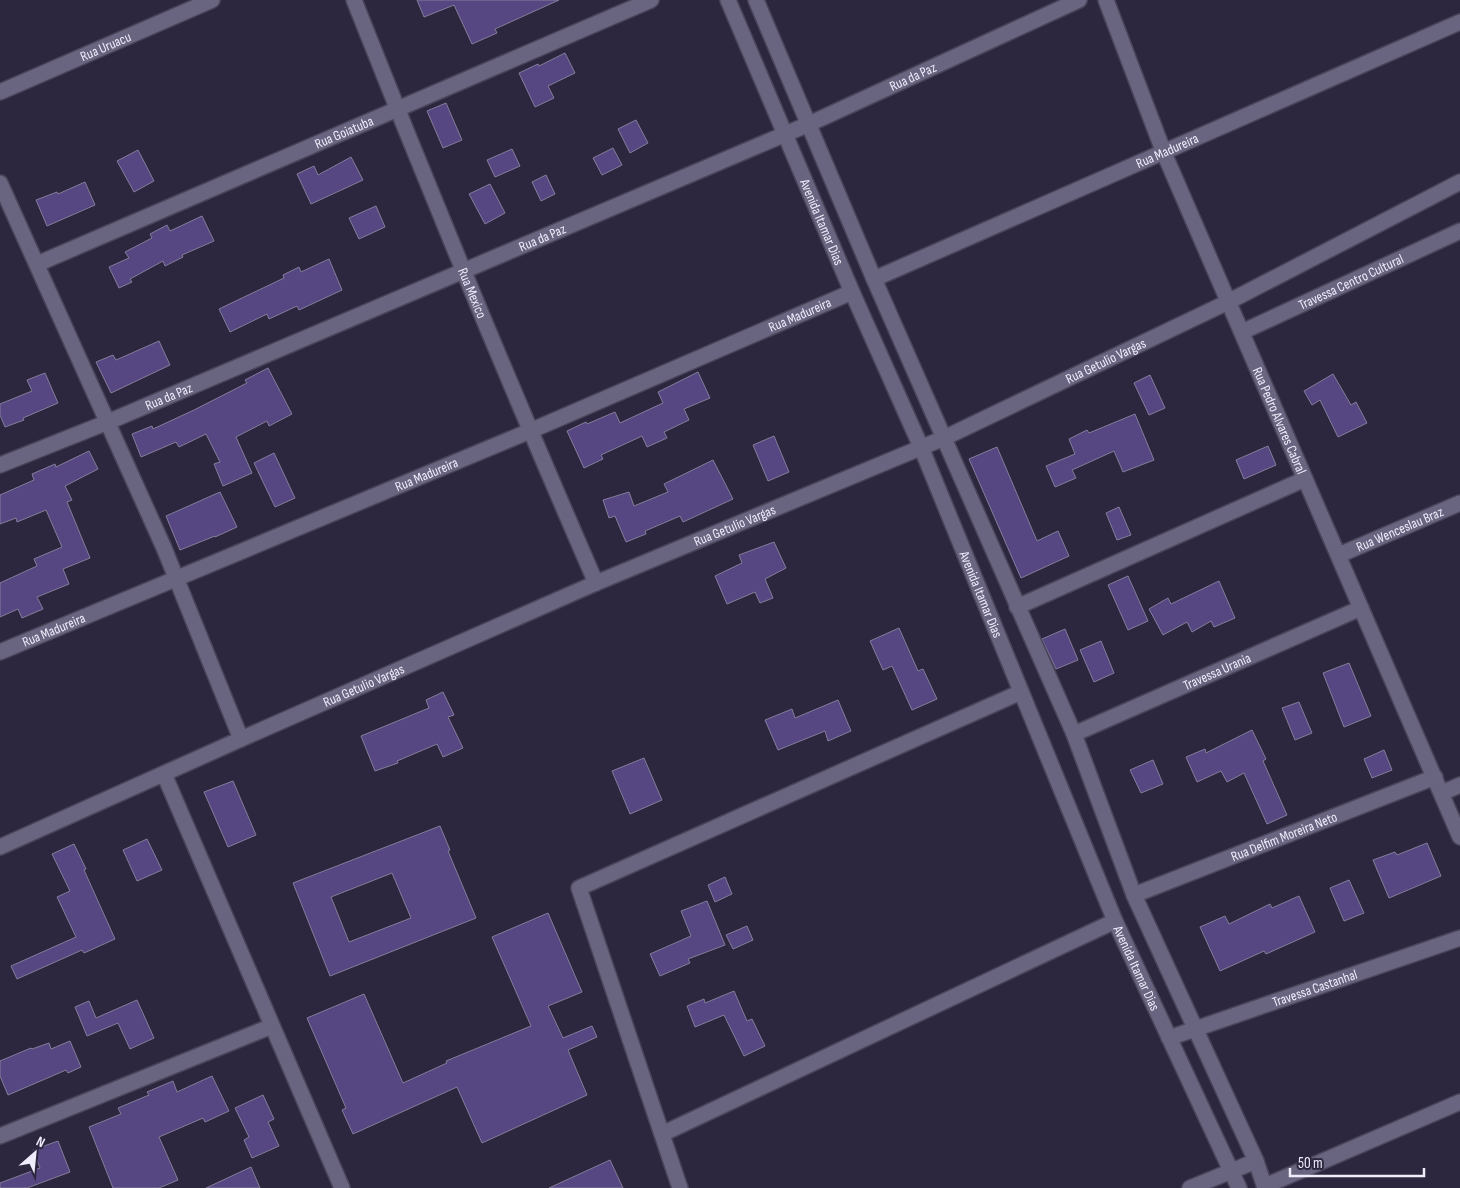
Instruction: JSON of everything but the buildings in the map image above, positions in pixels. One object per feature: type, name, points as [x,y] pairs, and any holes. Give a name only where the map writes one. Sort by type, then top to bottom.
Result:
[{"type":"street","name":"Rua Uruacu","points":[[0,92],[212,0]]},
{"type":"street","name":"Rua Mexico","points":[[354,0],[396,108],[530,431],[596,583]]},
{"type":"street","name":"Rua Goiatuba","points":[[36,264],[651,0]]},
{"type":"street","name":"Avenida Itamar Dias","points":[[728,0],[852,292],[921,447],[1115,921],[1239,1188]]},
{"type":"street","name":"Avenida Itamar Dias","points":[[756,0],[874,280],[1074,734],[1134,895],[1256,1161],[1265,1187]]},
{"type":"street","name":"Rua da Paz","points":[[0,466],[786,134],[1079,0]]},
{"type":"street","name":"Rua Pedro Alvares Cabral","points":[[1106,0],[1164,153],[1460,837]]},
{"type":"street","name":"Rua Madureira","points":[[874,280],[1460,22]]},
{"type":"street","name":"Rua Getulio Vargas","points":[[0,847],[596,583],[944,438],[1228,302],[1460,182]]},
{"type":"street","points":[[0,183],[164,548],[241,739]]},
{"type":"street","name":"Travessa Centro Cultural","points":[[1242,332],[1460,231]]},
{"type":"street","name":"Rua Madureira","points":[[0,652],[530,431],[852,292]]},
{"type":"street","points":[[1017,607],[1305,479]]},
{"type":"street","name":"Rua Wenceslau Braz","points":[[1339,555],[1460,503]]},
{"type":"street","name":"Travessa Urania","points":[[1074,734],[1361,608]]},
{"type":"street","points":[[680,1188],[578,888],[1021,692]]},
{"type":"street","points":[[164,774],[342,1188]]},
{"type":"street","name":"Rua Delfim Moreira Neto","points":[[1134,895],[1434,776]]},
{"type":"street","points":[[1442,793],[1460,785]]},
{"type":"street","points":[[662,1134],[1115,921]]},
{"type":"street","name":"Travessa Castanhal","points":[[1169,1038],[1460,938]]},
{"type":"street","points":[[0,1136],[272,1026]]},
{"type":"street","points":[[1265,1187],[1460,1102]]},
{"type":"street","points":[[1190,1188],[1256,1161]]}]
